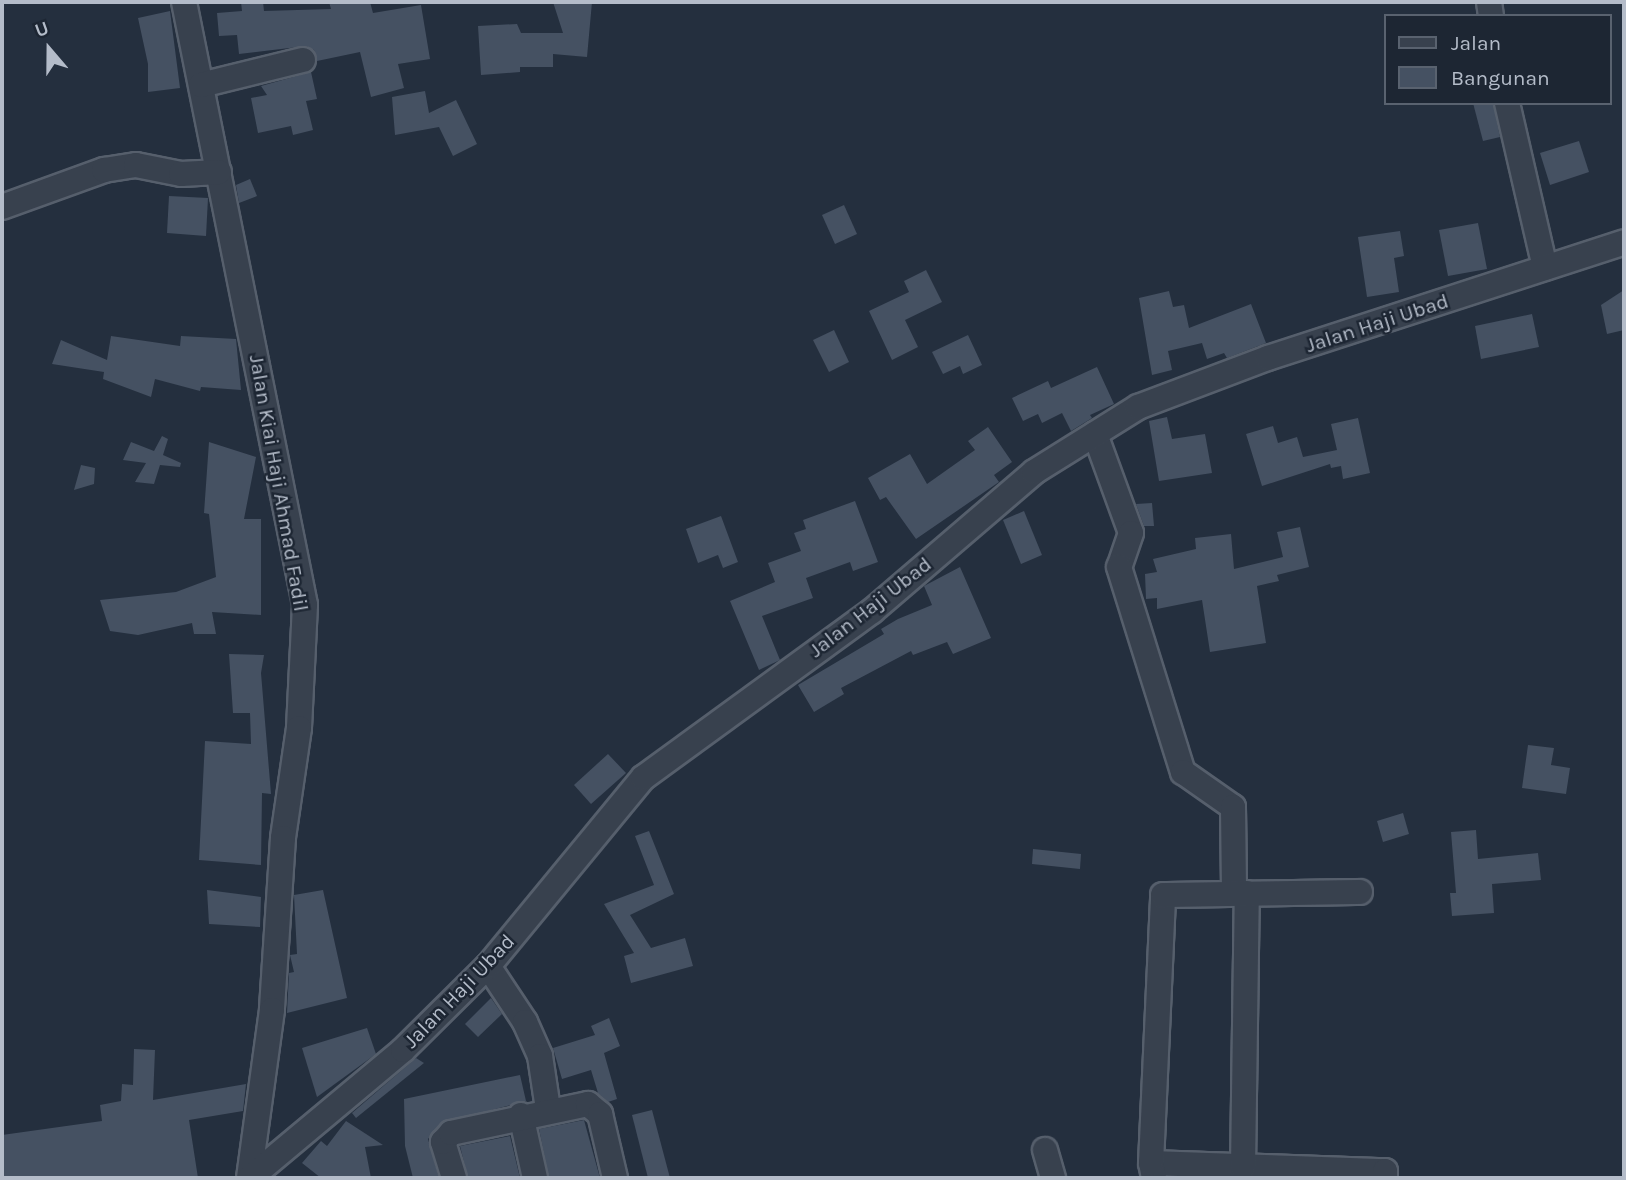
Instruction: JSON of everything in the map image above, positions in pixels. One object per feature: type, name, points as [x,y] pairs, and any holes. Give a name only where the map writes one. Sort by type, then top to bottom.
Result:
[{"type":"street","name":"Jalan Kiai Haji Ahmad Fadil","points":[[184,2],[305,605],[299,728],[283,838],[272,1010],[249,1178]]},
{"type":"street","points":[[201,85],[303,60]]},
{"type":"street","points":[[1507,105],[1545,268]]},
{"type":"street","points":[[2,207],[104,170],[135,165],[181,174],[219,172]]},
{"type":"street","name":"Jalan Haji Ubad","points":[[249,1178],[403,1049],[488,966],[643,778],[872,611],[1034,472],[1138,407],[1268,358],[1624,242]]},
{"type":"street","points":[[1095,434],[1131,533],[1119,567],[1183,772],[1233,807],[1240,893],[1243,1168]]},
{"type":"street","points":[[1360,892],[1163,895],[1152,1170],[1243,1168],[1385,1171],[1385,1178]]},
{"type":"street","points":[[488,966],[525,1022],[540,1056],[548,1109]]},
{"type":"street","points":[[454,1178],[446,1137],[548,1109],[597,1107],[615,1178]]},
{"type":"street","points":[[521,1115],[535,1178]]},
{"type":"street","points":[[1045,1150],[1052,1178]]},
{"type":"building","points":[[241,2],[263,2],[264,11],[331,9],[329,2],[370,2],[373,13],[421,5],[430,59],[398,64],[404,88],[371,97],[360,52],[317,61],[314,50],[306,46],[239,54],[237,35],[219,36],[217,13],[242,11]]},
{"type":"building","points":[[553,2],[592,2],[587,57],[553,54],[553,67],[520,67],[520,72],[481,75],[478,26],[517,24],[521,33],[563,33]]},
{"type":"building","points":[[170,11],[180,88],[148,92],[148,64],[138,18]]},
{"type":"building","points":[[311,72],[317,99],[306,101],[313,130],[293,135],[291,126],[258,133],[251,98],[267,95],[261,86]]},
{"type":"building","points":[[425,91],[429,113],[456,100],[477,144],[453,156],[439,127],[395,135],[392,97]]},
{"type":"building","points":[[1474,105],[1493,105],[1500,137],[1483,141]]},
{"type":"building","points":[[1579,141],[1589,172],[1550,185],[1540,153]]},
{"type":"building","points":[[250,179],[257,196],[239,203],[236,185]]},
{"type":"building","points":[[169,196],[208,198],[206,236],[167,233]]},
{"type":"building","points":[[844,205],[857,234],[835,244],[822,215]]},
{"type":"building","points":[[1478,223],[1487,269],[1448,276],[1439,230]]},
{"type":"building","points":[[1400,231],[1404,256],[1394,258],[1399,292],[1367,297],[1358,237]]},
{"type":"building","points":[[926,270],[942,302],[905,320],[918,347],[892,360],[869,311],[909,292],[904,281]]},
{"type":"building","points":[[1624,290],[1624,330],[1607,334],[1601,305]]},
{"type":"building","points":[[1169,291],[1173,307],[1184,305],[1189,328],[1251,304],[1266,343],[1227,358],[1224,353],[1207,359],[1202,343],[1168,351],[1172,370],[1152,375],[1139,298]]},
{"type":"building","points":[[1532,314],[1539,347],[1481,359],[1475,326]]},
{"type":"building","points":[[834,330],[849,362],[829,372],[813,340]]},
{"type":"building","points":[[968,335],[982,365],[963,374],[960,366],[943,374],[932,352]]},
{"type":"building","points":[[111,336],[180,346],[181,336],[236,339],[241,390],[201,387],[200,391],[155,379],[151,397],[103,379],[104,372],[52,364],[61,340],[107,360]]},
{"type":"building","points":[[1097,367],[1114,404],[1090,415],[1092,418],[1071,431],[1062,413],[1042,423],[1038,414],[1023,421],[1012,398],[1048,381],[1051,388]]},
{"type":"building","points":[[1167,417],[1172,439],[1205,434],[1212,473],[1159,481],[1149,421]]},
{"type":"building","points":[[1358,418],[1370,473],[1343,479],[1341,466],[1331,468],[1330,464],[1262,486],[1246,434],[1273,426],[1278,443],[1297,437],[1303,457],[1337,450],[1331,424]]},
{"type":"building","points":[[988,427],[1012,462],[994,475],[999,482],[916,539],[886,497],[880,500],[868,478],[910,454],[927,484],[975,450],[968,441]]},
{"type":"building","points":[[162,436],[168,439],[163,455],[181,463],[180,467],[160,465],[154,484],[135,482],[146,463],[123,460],[131,442],[154,451]]},
{"type":"building","points":[[209,442],[256,457],[244,519],[261,519],[261,615],[212,612],[216,634],[194,634],[192,623],[138,635],[110,631],[100,600],[176,592],[216,577],[209,514],[204,513]]},
{"type":"building","points":[[81,465],[95,468],[94,484],[74,490]]},
{"type":"building","points":[[855,501],[878,562],[853,571],[850,562],[806,578],[813,598],[762,616],[780,660],[759,670],[730,601],[775,582],[768,563],[801,551],[794,533],[806,529],[803,520]]},
{"type":"building","points":[[1152,503],[1154,526],[1144,526],[1136,504]]},
{"type":"building","points":[[1024,511],[1042,555],[1021,564],[1003,520]]},
{"type":"building","points":[[721,516],[738,562],[723,568],[718,555],[698,563],[686,529]]},
{"type":"building","points":[[1300,527],[1309,567],[1277,575],[1279,581],[1257,586],[1266,643],[1210,652],[1202,600],[1157,609],[1157,598],[1146,599],[1145,574],[1157,572],[1153,559],[1196,549],[1195,538],[1231,534],[1234,569],[1283,557],[1277,532]]},
{"type":"building","points":[[960,567],[991,638],[953,654],[947,642],[913,655],[911,651],[841,688],[844,694],[814,712],[798,685],[884,634],[881,629],[932,605],[924,586]]},
{"type":"building","points":[[229,654],[264,655],[261,673],[271,794],[262,793],[261,865],[199,860],[205,741],[251,744],[250,713],[233,713]]},
{"type":"building","points":[[1528,745],[1554,748],[1551,765],[1570,768],[1566,794],[1522,788]]},
{"type":"building","points":[[608,754],[626,773],[591,804],[574,785]]},
{"type":"building","points":[[1403,813],[1409,834],[1383,842],[1377,821]]},
{"type":"building","points":[[1476,830],[1478,859],[1538,853],[1541,880],[1492,884],[1494,913],[1452,916],[1450,893],[1456,893],[1451,832]]},
{"type":"building","points":[[649,831],[674,894],[630,915],[651,948],[685,938],[693,966],[631,983],[624,956],[634,953],[604,904],[654,885],[635,836]]},
{"type":"building","points":[[1033,849],[1081,854],[1080,869],[1032,864]]},
{"type":"building","points":[[207,890],[261,897],[260,927],[209,924]]},
{"type":"building","points":[[323,890],[347,998],[287,1013],[289,973],[294,972],[290,955],[297,954],[294,895]]},
{"type":"building","points":[[491,998],[502,1014],[478,1037],[465,1024]]},
{"type":"building","points":[[609,1018],[620,1046],[604,1053],[617,1099],[608,1102],[598,1093],[591,1070],[562,1079],[553,1048],[595,1035],[591,1026]]},
{"type":"building","points":[[367,1028],[376,1054],[317,1097],[302,1048]]},
{"type":"building","points":[[134,1049],[155,1050],[153,1100],[246,1084],[243,1111],[189,1120],[198,1178],[2,1178],[2,1135],[102,1121],[100,1105],[121,1101],[122,1084],[133,1085]]},
{"type":"building","points":[[416,1058],[424,1063],[356,1118],[352,1113]]},
{"type":"building","points":[[520,1075],[526,1101],[441,1123],[428,1139],[439,1178],[413,1178],[405,1146],[404,1099]]},
{"type":"building","points":[[652,1110],[670,1178],[648,1178],[632,1115]]},
{"type":"building","points":[[584,1120],[600,1178],[549,1178],[539,1129]]},
{"type":"building","points":[[346,1121],[383,1145],[365,1147],[371,1178],[321,1178],[302,1163],[321,1141],[327,1146]]},
{"type":"building","points":[[510,1136],[520,1178],[468,1178],[460,1146]]}]
